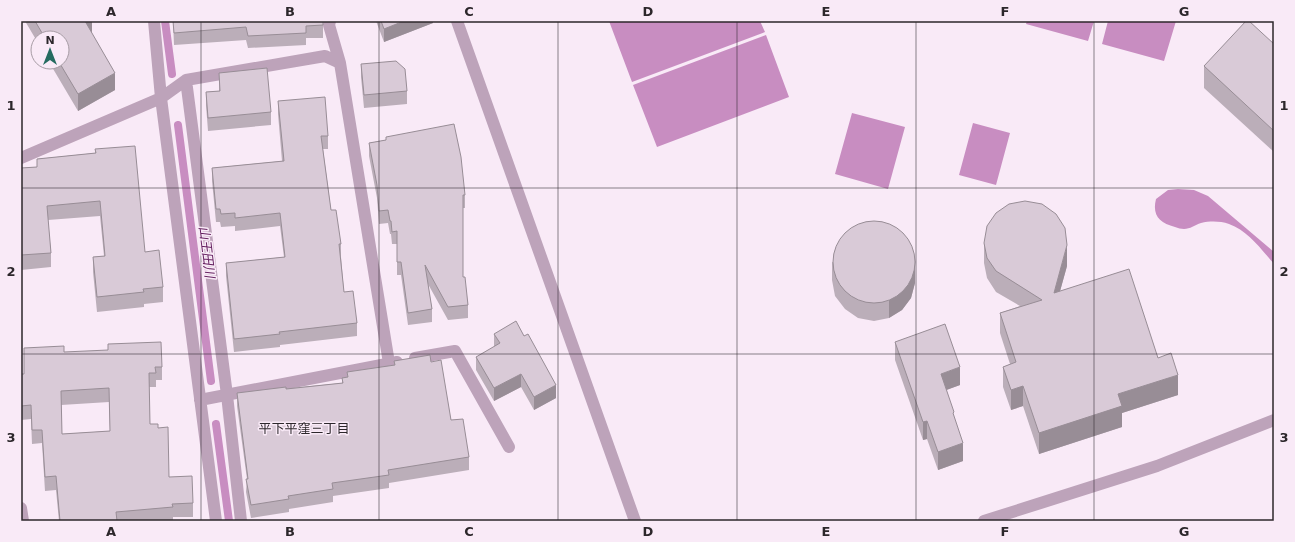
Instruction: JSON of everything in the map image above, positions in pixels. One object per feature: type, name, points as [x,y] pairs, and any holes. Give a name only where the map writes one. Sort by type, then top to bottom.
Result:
[{"type":"street","points":[[154,21],[161,98],[216,521]]},
{"type":"street","points":[[330,21],[329,25],[340,63],[390,363]]},
{"type":"street","points":[[457,21],[635,521]]},
{"type":"street","points":[[21,158],[161,98],[186,80],[325,56],[340,63]]},
{"type":"street","points":[[186,80],[242,521]]},
{"type":"street","points":[[200,400],[455,351],[509,447]]},
{"type":"street","points":[[984,521],[1157,466],[1274,420]]},
{"type":"street","points":[[21,508],[23,521]]},
{"type":"shaded area","points":[[609,21],[760,21],[765,32],[632,82]]},
{"type":"shaded area","points":[[1027,21],[1094,21],[1088,41],[1026,24]]},
{"type":"shaded area","points":[[1108,21],[1176,21],[1164,61],[1102,44]]},
{"type":"shaded area","points":[[766,35],[789,97],[657,147],[633,85]]},
{"type":"shaded area","points":[[852,113],[905,127],[888,189],[835,174]]},
{"type":"shaded area","points":[[973,123],[1010,133],[996,185],[959,175]]},
{"type":"shaded area","points":[[1168,190],[1194,190],[1208,196],[1274,252],[1274,264],[1248,236],[1236,227],[1229,224],[1208,222],[1183,229],[1161,221],[1155,210],[1156,199]]},
{"type":"building","points":[[35,21],[85,21],[115,73],[78,94],[64,70],[70,70],[70,30],[40,30]]},
{"type":"building","points":[[173,21],[323,21],[323,25],[306,26],[306,33],[248,36],[246,27],[174,33]]},
{"type":"building","points":[[381,21],[404,21],[384,29]]},
{"type":"building","points":[[1246,21],[1249,21],[1274,44],[1274,131],[1204,66]]},
{"type":"building","points":[[396,61],[405,69],[407,91],[364,95],[361,64]]},
{"type":"building","points":[[267,68],[271,112],[208,118],[206,92],[220,91],[219,73]]},
{"type":"building","points":[[325,97],[328,136],[321,136],[331,210],[336,210],[341,244],[339,244],[344,292],[353,291],[357,323],[234,339],[226,263],[285,257],[280,213],[235,218],[235,213],[221,214],[220,209],[216,209],[212,168],[284,161],[278,101]]},
{"type":"building","points":[[454,124],[461,157],[465,195],[463,195],[463,277],[465,277],[468,305],[448,307],[425,265],[432,309],[408,313],[401,262],[397,262],[397,231],[392,232],[388,210],[379,211],[377,185],[369,143],[386,140],[386,137]]},
{"type":"building","points":[[135,146],[145,252],[159,250],[163,287],[143,289],[144,292],[97,297],[93,257],[105,256],[100,201],[47,206],[51,253],[21,255],[21,168],[37,167],[37,159],[96,153],[95,149]]},
{"type":"building","points":[[1025,201],[1042,204],[1056,214],[1065,228],[1067,245],[1054,293],[1129,269],[1158,358],[1171,353],[1178,375],[1118,394],[1122,406],[1039,433],[1023,386],[1011,390],[1003,367],[1016,362],[1000,313],[1042,300],[996,271],[987,258],[984,243],[987,226],[996,213],[1009,204]]},
{"type":"building","points":[[874,221],[890,224],[903,233],[912,246],[915,262],[912,278],[903,291],[890,300],[874,303],[858,300],[845,291],[836,278],[833,262],[836,246],[845,233],[858,224]]},
{"type":"building","points":[[516,321],[524,336],[528,334],[556,385],[534,397],[521,374],[494,388],[476,357],[500,343],[494,334]]},
{"type":"building","points":[[945,324],[960,367],[941,374],[963,443],[938,452],[927,421],[923,422],[895,342]]},
{"type":"building","points":[[161,342],[162,367],[155,367],[156,373],[149,373],[150,424],[158,424],[158,428],[168,427],[169,477],[192,476],[193,503],[172,504],[173,507],[116,512],[117,521],[60,521],[56,476],[45,477],[42,430],[32,430],[31,405],[21,406],[21,374],[24,374],[24,348],[64,346],[64,352],[108,350],[108,344]],"holes":[[[109,388],[110,431],[62,434],[61,391]]]},
{"type":"building","points":[[430,355],[431,362],[441,360],[451,420],[463,419],[469,457],[388,470],[389,475],[332,483],[333,489],[288,496],[289,499],[251,505],[246,479],[248,479],[237,393],[286,387],[286,389],[343,383],[342,378],[348,377],[347,372],[395,365],[394,361]]},
{"type":"waterway","name":"山王田川","points":[[165,21],[172,74]]},
{"type":"waterway","name":"山王田川","points":[[178,125],[211,381]]},
{"type":"waterway","name":"山王田川","points":[[216,424],[229,521]]},
{"type":"district","name":"平下平窪三丁目","points":[[304,428]]}]
